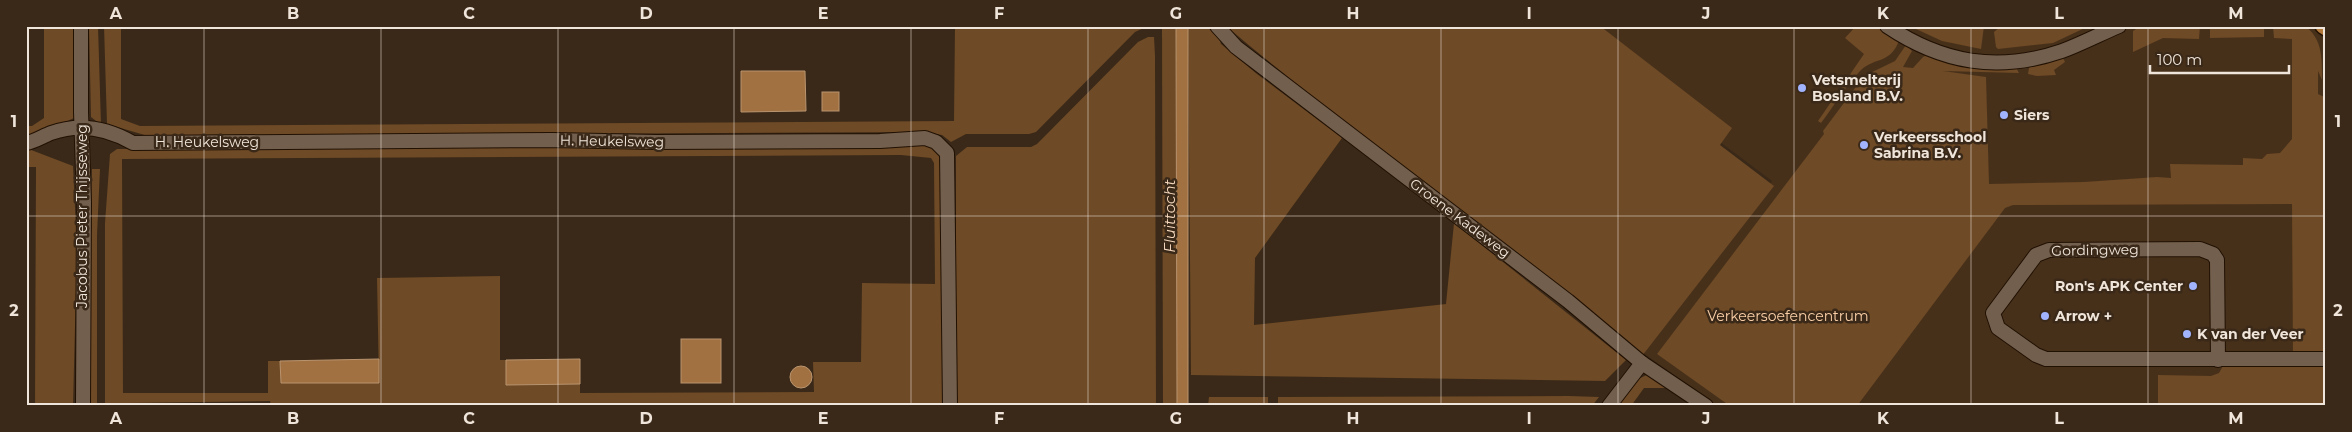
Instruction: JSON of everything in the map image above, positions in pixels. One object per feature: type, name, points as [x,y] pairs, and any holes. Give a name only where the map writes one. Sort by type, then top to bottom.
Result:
[{"type":"street","name":"Jacobus Pieter Thijsseweg","points":[[81,26],[84,202],[83,406]]},
{"type":"street","name":"Groene Kadeweg","points":[[1217,26],[1236,47],[1568,301],[1642,362],[1706,406]]},
{"type":"street","points":[[1886,26],[1922,48],[1940,55],[1988,62],[2030,60],[2062,50],[2119,26]]},
{"type":"street","name":"H. Heukelsweg","points":[[26,143],[58,130],[82,127],[116,133],[132,143],[552,140],[695,142],[880,141],[925,138],[936,142],[947,153],[950,406]]},
{"type":"street","name":"Gordingweg","points":[[2218,360],[2218,260],[2213,254],[2200,249],[2049,250],[2041,252],[1993,313],[1998,328],[2036,355],[2046,359],[2218,360],[2326,359]]},
{"type":"street","points":[[1609,406],[1642,362]]},
{"type":"shaded area","points":[[1176,26],[1188,26],[1188,406],[1177,406]]},
{"type":"shaded area","points":[[1566,26],[2326,26],[2326,406],[1718,406],[1639,350],[1772,181]]},
{"type":"shaded area","points":[[741,71],[805,71],[806,111],[741,112]]},
{"type":"shaded area","points":[[822,92],[839,92],[839,111],[822,111]]},
{"type":"shaded area","points":[[681,339],[721,339],[721,383],[681,383]]},
{"type":"shaded area","points":[[379,359],[379,383],[281,383],[280,361]]},
{"type":"shaded area","points":[[580,359],[580,384],[506,385],[506,360]]},
{"type":"shaded area","points":[[797,366],[805,366],[812,373],[812,381],[805,388],[797,388],[790,381],[790,373]]},
{"type":"green space","points":[[44,26],[75,26],[74,118],[31,138],[26,138],[26,126],[32,126],[44,118]]},
{"type":"green space","points":[[89,26],[98,26],[101,125],[91,117]]},
{"type":"green space","points":[[104,26],[121,26],[121,119],[140,126],[954,121],[955,26],[1148,26],[1135,32],[1036,132],[1029,134],[966,134],[951,142],[942,135],[921,132],[148,136],[107,124]]},
{"type":"green space","points":[[1162,26],[1176,26],[1177,406],[1163,406]]},
{"type":"green space","points":[[1188,26],[1215,26],[1221,44],[1257,74],[1342,138],[1255,258],[1254,325],[1446,304],[1454,223],[1626,360],[1605,381],[1191,375]]},
{"type":"green space","points":[[1226,26],[1600,26],[1732,128],[1720,145],[1774,186],[1642,356],[1539,272],[1329,110]]},
{"type":"green space","points":[[1856,26],[1875,26],[1899,40],[1896,48],[1887,57],[1861,70],[1821,123],[1818,121],[1864,54],[1845,38]]},
{"type":"green space","points":[[1917,26],[1984,26],[1981,49],[1942,41],[1916,29]]},
{"type":"green space","points":[[2001,26],[2089,26],[2053,43],[1998,49],[1994,32]]},
{"type":"green space","points":[[2141,26],[2200,26],[2199,39],[2163,38],[2133,52],[2133,31]]},
{"type":"green space","points":[[2210,26],[2264,26],[2264,37],[2210,38]]},
{"type":"green space","name":"Verkeersoefencentrum","points":[[2273,26],[2305,26],[2315,37],[2320,50],[2322,80],[2318,71],[2318,94],[2326,98],[2326,355],[2293,356],[2292,204],[2013,205],[2005,208],[1857,406],[1730,406],[1657,354],[1824,134],[1823,131],[1864,76],[1895,61],[1906,45],[1912,51],[1903,67],[1913,68],[1927,55],[1962,65],[2015,66],[2019,73],[1943,71],[1986,77],[1989,184],[2171,178],[2170,164],[2243,165],[2243,158],[2262,159],[2267,154],[2280,153],[2292,139],[2292,39],[2274,38]]},
{"type":"green space","points":[[1148,37],[1154,37],[1155,56],[1156,406],[956,406],[956,156],[967,147],[1031,147],[1037,144],[1138,42]]},
{"type":"green space","points":[[2063,58],[2065,62],[2054,70],[2056,75],[2037,76],[2028,74],[2029,68],[2034,64]]},
{"type":"green space","points":[[932,145],[942,153],[945,406],[271,406],[270,401],[129,403],[128,406],[105,406],[105,223],[110,154],[117,149]],"holes":[[[901,155],[931,158],[934,163],[935,284],[862,283],[861,362],[813,362],[814,392],[580,393],[580,384],[506,385],[506,360],[500,360],[500,276],[377,278],[379,382],[281,383],[280,361],[268,361],[268,393],[123,393],[122,159]]]},
{"type":"green space","points":[[26,148],[73,166],[77,248],[73,406],[35,406],[36,167],[26,167]]},
{"type":"green space","points":[[92,169],[100,169],[97,235],[97,406],[87,406]]},
{"type":"green space","points":[[2224,364],[2326,364],[2326,406],[2158,406],[2158,375],[2211,376],[2219,373]]},
{"type":"green space","points":[[1651,373],[1679,388],[1644,388],[1631,406],[1616,406],[1636,380]]},
{"type":"green space","points":[[1209,397],[1268,397],[1268,406],[1208,406]]},
{"type":"green space","points":[[1278,397],[1599,397],[1592,406],[1278,406]]},
{"type":"place","name":"Vetsmelterij Bosland B.V.","points":[[1802,88]]},
{"type":"place","name":"Siers","points":[[2004,115]]},
{"type":"place","name":"Verkeersschool Sabrina B.V.","points":[[1864,145]]},
{"type":"place","name":"Ron's APK Center","points":[[2193,286]]},
{"type":"place","name":"Arrow +","points":[[2045,316]]},
{"type":"place","name":"K van der Veer","points":[[2187,334]]},
{"type":"water label","name":"Fluittocht","points":[[1170,216]]}]
